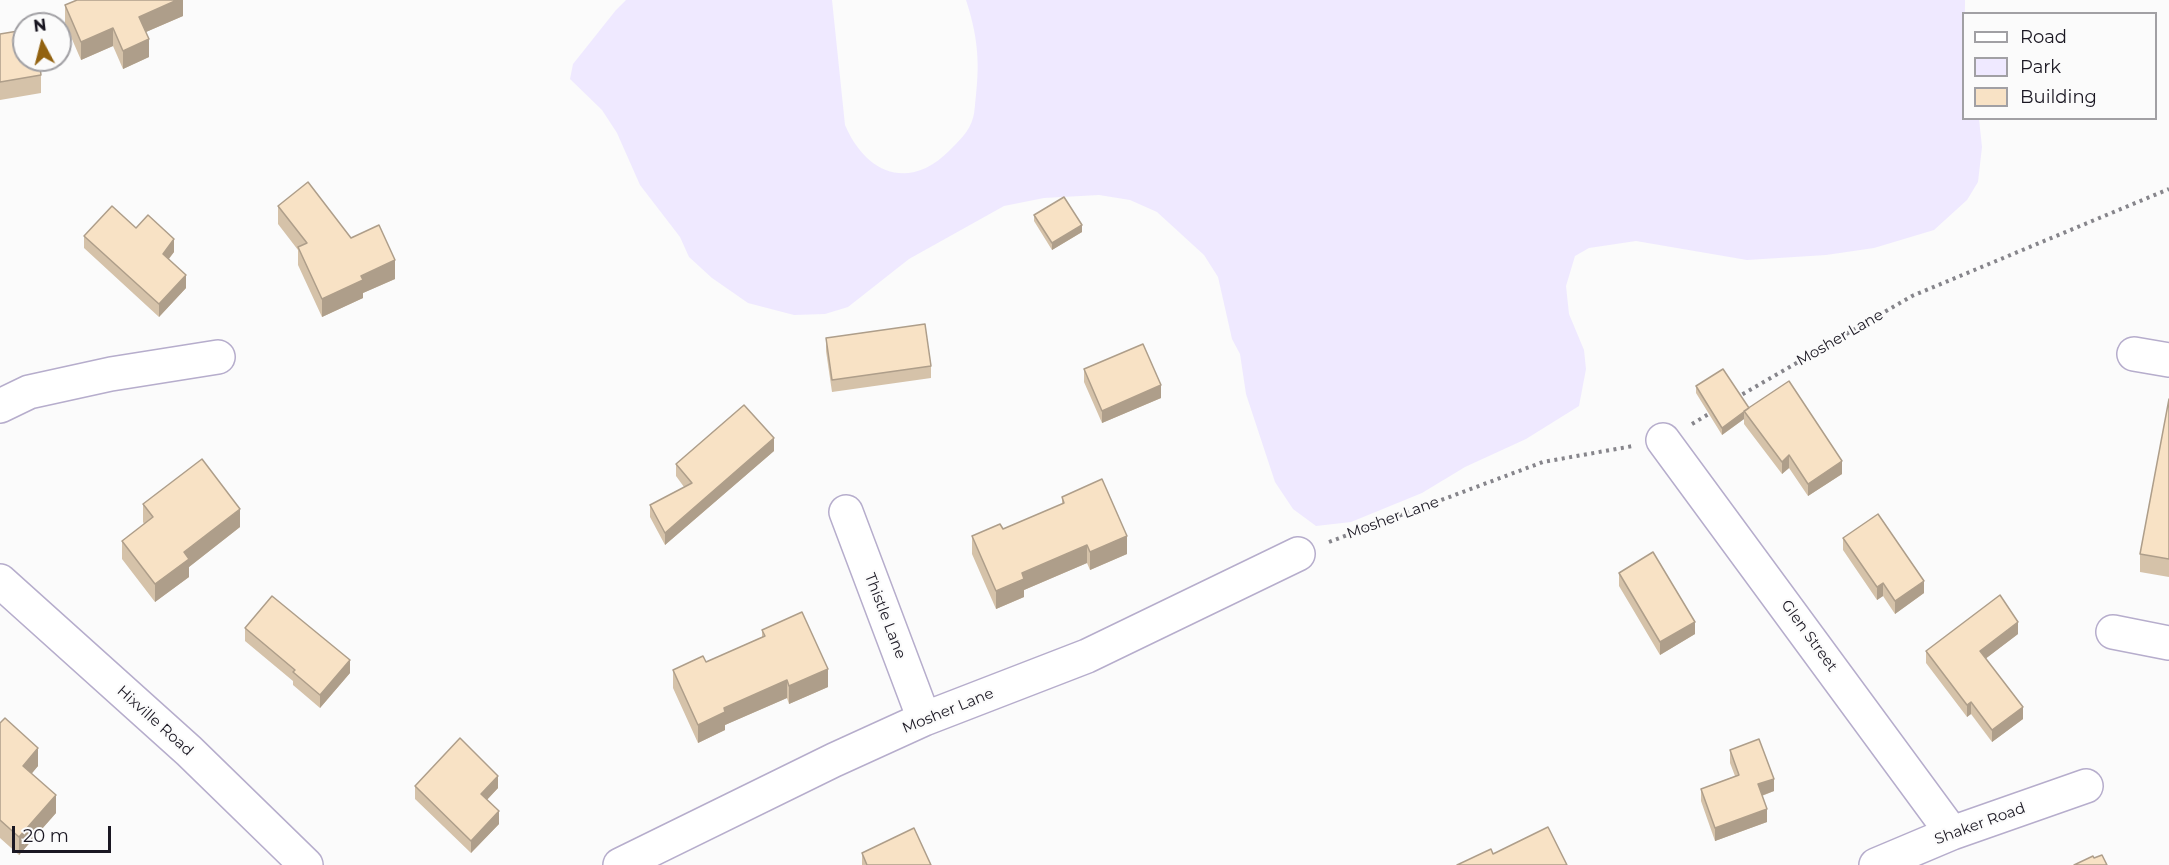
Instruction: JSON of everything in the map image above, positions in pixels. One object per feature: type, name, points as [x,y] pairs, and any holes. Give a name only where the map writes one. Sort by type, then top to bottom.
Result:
[{"type":"street","points":[[2134,354],[2169,360]]},
{"type":"street","points":[[0,406],[29,392],[111,374],[218,357]]},
{"type":"street","name":"Glen Street","points":[[1664,440],[1952,833]]},
{"type":"street","name":"Thistle Lane","points":[[846,512],[924,719]]},
{"type":"street","name":"Mosher Lane","points":[[620,865],[834,760],[924,719],[1088,656],[1298,554]]},
{"type":"street","name":"Hixville Road","points":[[0,581],[189,751],[306,865]]},
{"type":"street","points":[[2113,632],[2169,643]]},
{"type":"street","name":"Shaker Road","points":[[1876,865],[1952,833],[2086,786]]},
{"type":"path","name":"Mosher Lane","points":[[1736,398],[1912,296],[2169,189]]},
{"type":"path","name":"Mosher Lane","points":[[1298,554],[1543,462],[1664,440],[1715,410]]},
{"type":"green space","points":[[626,0],[832,0],[845,125],[864,155],[890,171],[904,173],[919,171],[934,163],[960,140],[971,123],[978,70],[973,24],[966,0],[1965,0],[1965,12],[1962,12],[1962,120],[1979,120],[1982,147],[1978,182],[1967,200],[1934,230],[1874,248],[1826,255],[1747,260],[1636,241],[1589,248],[1575,256],[1566,286],[1569,314],[1584,350],[1586,369],[1579,406],[1526,439],[1465,467],[1422,493],[1351,522],[1316,526],[1293,509],[1275,482],[1246,394],[1240,354],[1232,339],[1218,277],[1204,255],[1157,212],[1130,200],[1099,195],[1044,198],[1004,206],[909,259],[848,307],[825,314],[794,315],[748,303],[712,278],[689,257],[680,237],[640,185],[617,133],[602,110],[570,79],[573,64]]},
{"type":"building","points":[[77,0],[177,0],[139,17],[149,39],[123,51],[113,28],[81,42],[72,21],[72,12],[68,12],[65,5]]},
{"type":"building","points":[[12,32],[12,72],[41,72],[41,75],[0,82],[0,34]]},
{"type":"building","points":[[308,182],[351,238],[379,225],[395,260],[361,276],[363,280],[322,299],[298,247],[307,243],[278,206]]},
{"type":"building","points":[[1064,197],[1082,225],[1052,243],[1034,215]]},
{"type":"building","points":[[112,206],[136,228],[148,215],[174,239],[163,254],[186,275],[159,304],[84,236]]},
{"type":"building","points":[[925,324],[931,366],[832,380],[826,338]]},
{"type":"building","points":[[1143,344],[1161,385],[1102,411],[1084,369]]},
{"type":"building","points":[[1723,369],[1749,408],[1722,428],[1696,386]]},
{"type":"building","points":[[1789,381],[1842,461],[1808,484],[1789,455],[1782,462],[1744,411]]},
{"type":"building","points":[[2169,399],[2169,559],[2140,554]]},
{"type":"building","points":[[744,405],[774,438],[665,533],[650,505],[692,483],[676,464]]},
{"type":"building","points":[[202,459],[240,509],[184,552],[189,559],[155,584],[122,541],[153,517],[143,504]]},
{"type":"building","points":[[1102,479],[1127,536],[1090,552],[1087,545],[1022,573],[1024,579],[996,591],[972,536],[1000,524],[1003,529],[1064,503],[1062,497]]},
{"type":"building","points":[[1878,514],[1924,581],[1895,601],[1883,583],[1877,587],[1843,538]]},
{"type":"building","points":[[1653,552],[1695,622],[1660,642],[1619,573]]},
{"type":"building","points":[[2000,595],[2018,622],[1980,651],[2023,707],[1992,730],[1971,702],[1967,705],[1926,651]]},
{"type":"building","points":[[272,596],[350,660],[320,695],[293,672],[295,670],[245,628]]},
{"type":"building","points":[[802,612],[828,669],[789,686],[787,680],[724,708],[725,712],[698,725],[673,670],[703,656],[706,662],[765,636],[762,630]]},
{"type":"building","points":[[5,718],[38,748],[23,766],[56,795],[19,837],[0,820],[0,723]]},
{"type":"building","points":[[460,738],[498,776],[481,794],[499,811],[471,841],[415,786]]},
{"type":"building","points":[[1759,739],[1774,779],[1758,784],[1767,809],[1715,828],[1701,789],[1739,775],[1730,750]]},
{"type":"building","points":[[1548,827],[1567,865],[1457,865],[1491,849],[1493,854]]},
{"type":"building","points":[[914,828],[931,865],[867,865],[862,853]]},
{"type":"building","points":[[2102,855],[2107,865],[2074,865],[2093,856],[2094,858]]}]
